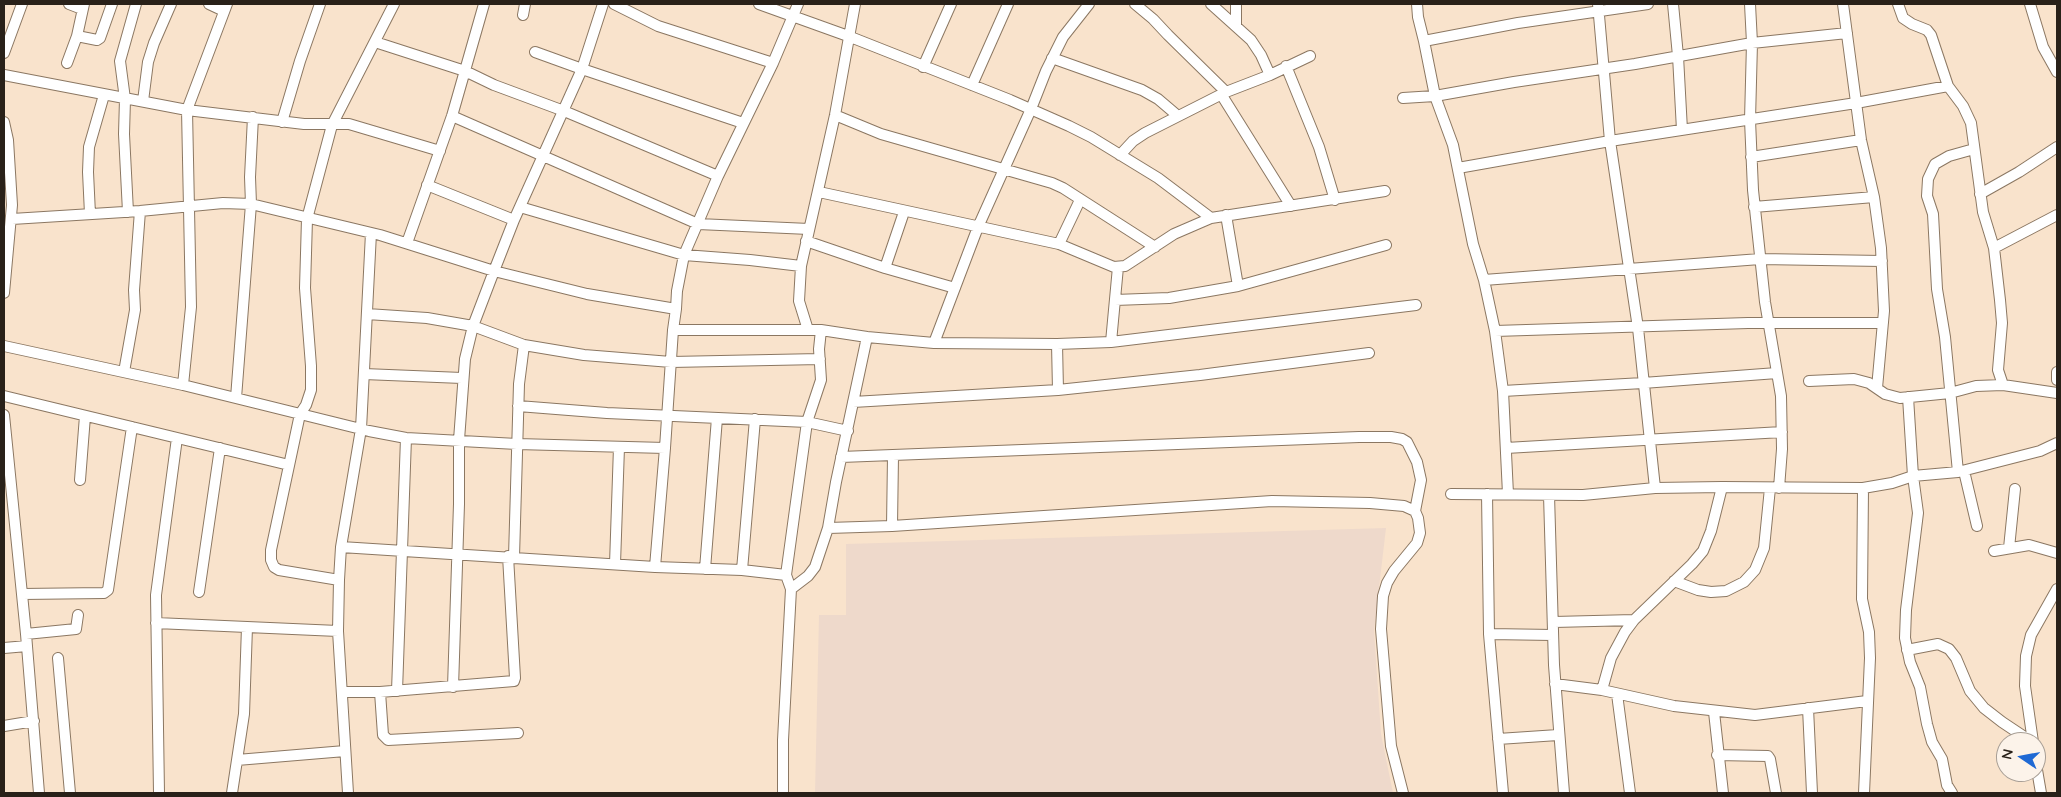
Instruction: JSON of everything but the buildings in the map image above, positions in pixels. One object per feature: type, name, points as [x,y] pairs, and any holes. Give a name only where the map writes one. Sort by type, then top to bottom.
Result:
[{"type":"street","points":[[4,53],[22,4]]},
{"type":"street","points":[[67,63],[77,36],[83,6],[69,4]]},
{"type":"street","points":[[77,36],[97,40],[100,38],[112,4]]},
{"type":"street","points":[[128,212],[124,134],[125,99],[120,61],[136,4]]},
{"type":"street","points":[[143,101],[148,62],[171,4]]},
{"type":"street","points":[[183,385],[191,307],[190,207],[186,144],[187,110],[226,7],[209,4]]},
{"type":"street","points":[[282,122],[300,60],[320,4]]},
{"type":"street","points":[[339,580],[284,572],[274,566],[271,560],[300,414],[306,405],[310,390],[311,366],[304,288],[307,219],[332,125],[394,4]]},
{"type":"street","points":[[407,243],[452,116],[484,4]]},
{"type":"street","points":[[523,15],[525,4]]},
{"type":"street","points":[[453,687],[462,378],[473,326],[514,220],[582,69],[603,4]]},
{"type":"street","points":[[614,4],[658,26],[772,64]]},
{"type":"street","points":[[759,4],[848,36],[972,85],[1031,109],[1091,137],[1158,178],[1211,218]]},
{"type":"street","points":[[655,567],[666,448],[673,330],[677,291],[684,255],[718,176],[772,64],[798,4]]},
{"type":"street","points":[[808,330],[799,301],[801,266],[835,115],[855,4]]},
{"type":"street","points":[[923,67],[951,4]]},
{"type":"street","points":[[972,85],[1008,4]]},
{"type":"street","points":[[934,342],[978,227],[1052,58],[1063,37],[1089,4]]},
{"type":"street","points":[[1135,4],[1153,18],[1223,93],[1291,206]]},
{"type":"street","points":[[1211,4],[1258,49],[1270,75]]},
{"type":"street","points":[[1236,4],[1236,26]]},
{"type":"street","points":[[1417,4],[1418,17],[1435,96],[1447,126],[1458,168],[1473,244],[1484,280],[1495,331],[1503,391],[1508,494]]},
{"type":"street","points":[[1424,40],[1599,8],[1648,4]]},
{"type":"street","points":[[1672,4],[1678,56],[1682,130]]},
{"type":"street","points":[[1674,580],[1698,590],[1711,592],[1726,591],[1744,582],[1754,570],[1764,548],[1775,488],[1782,432],[1781,396],[1768,323],[1754,207],[1750,120],[1752,43],[1750,4]]},
{"type":"street","points":[[1843,4],[1861,140],[1874,197],[1882,261],[1883,323],[1877,388]]},
{"type":"street","points":[[1898,4],[1903,18],[1927,30],[1931,35],[1948,86],[1963,106],[1971,123],[1980,194],[1987,230],[1994,248],[2002,323],[1998,370],[2003,385]]},
{"type":"street","points":[[2030,4],[2043,47],[2057,72]]},
{"type":"street","points":[[1599,8],[1610,141],[1638,328],[1655,488]]},
{"type":"street","points":[[1403,98],[1435,96],[1752,43],[1847,33]]},
{"type":"street","points":[[375,42],[465,71],[494,85],[564,110],[718,176]]},
{"type":"street","points":[[535,52],[743,123]]},
{"type":"street","points":[[1120,155],[1141,135],[1223,93],[1270,75],[1310,56]]},
{"type":"street","points":[[1052,58],[1142,90],[1158,99],[1178,116]]},
{"type":"street","points":[[1286,66],[1319,147],[1335,200]]},
{"type":"street","points":[[4,75],[187,110],[282,122],[332,125],[349,124],[440,151]]},
{"type":"street","points":[[1458,168],[1610,141],[1856,103],[1948,86]]},
{"type":"street","points":[[90,214],[89,147],[104,95]]},
{"type":"street","points":[[835,115],[881,134],[1052,183],[1155,247]]},
{"type":"street","points":[[452,116],[698,224],[809,229]]},
{"type":"street","points":[[236,398],[251,204],[250,176],[253,117]]},
{"type":"street","points":[[4,122],[8,140],[8,204],[12,220],[4,293]]},
{"type":"street","points":[[1751,157],[1861,140]]},
{"type":"street","points":[[1980,194],[2019,172],[2057,147]]},
{"type":"street","points":[[1974,149],[1949,156],[1935,164],[1928,179],[1927,196],[1933,214],[1937,289],[1945,337],[1950,393],[1961,471],[1977,526]]},
{"type":"street","points":[[428,185],[514,220]]},
{"type":"street","points":[[819,192],[904,212],[1059,244],[1109,266],[1118,267],[1129,264],[1174,234],[1211,218],[1385,191]]},
{"type":"street","points":[[1754,207],[1874,197]]},
{"type":"street","points":[[1059,244],[1080,200]]},
{"type":"street","points":[[12,220],[223,203],[251,204],[371,233],[494,271],[587,294],[676,309]]},
{"type":"street","points":[[520,207],[684,255],[801,266]]},
{"type":"street","points":[[124,372],[135,310],[134,290],[140,211]]},
{"type":"street","points":[[885,268],[904,212]]},
{"type":"street","points":[[1994,248],[2057,214]]},
{"type":"street","points":[[1226,215],[1238,286]]},
{"type":"street","points":[[348,793],[338,631],[339,580],[341,547],[361,429],[371,233]]},
{"type":"street","points":[[806,241],[885,268],[955,288]]},
{"type":"street","points":[[1115,300],[1169,298],[1238,286],[1386,245]]},
{"type":"street","points":[[1484,280],[1760,259],[1882,261]]},
{"type":"street","points":[[1111,342],[1118,267]]},
{"type":"street","points":[[673,330],[821,330],[867,337],[934,342],[1057,344],[1111,342],[1416,305]]},
{"type":"street","points":[[367,314],[427,318],[473,326],[524,345],[584,356],[671,362],[820,359]]},
{"type":"street","points":[[1495,331],[1768,323],[1883,323]]},
{"type":"street","points":[[783,793],[783,732],[791,589],[786,575],[807,422],[821,380],[821,330]]},
{"type":"street","points":[[791,589],[808,576],[815,567],[828,528],[867,337]]},
{"type":"street","points":[[1057,344],[1058,390]]},
{"type":"street","points":[[342,692],[380,692],[453,687],[511,682],[515,678],[511,557],[518,406],[524,345]]},
{"type":"street","points":[[4,346],[183,385],[361,429],[406,438],[619,448],[666,448]]},
{"type":"street","points":[[853,402],[1058,390],[1200,375],[1369,353]]},
{"type":"street","points":[[2057,372],[2057,380]]},
{"type":"street","points":[[1503,391],[1643,384],[1776,373]]},
{"type":"street","points":[[364,374],[462,378]]},
{"type":"street","points":[[1809,381],[1846,378],[1869,383],[1892,396],[1908,398],[1950,393],[1976,386],[2003,385],[2057,393]]},
{"type":"street","points":[[4,396],[289,465]]},
{"type":"street","points":[[1908,398],[1913,476],[1918,513],[1906,610],[1907,650],[1920,687],[1926,724],[1932,742],[1942,759],[1947,785],[1952,793]]},
{"type":"street","points":[[518,406],[668,416],[807,422],[848,431]]},
{"type":"street","points":[[4,415],[6,473],[22,594],[39,793]]},
{"type":"street","points":[[80,480],[85,416]]},
{"type":"street","points":[[705,569],[717,418]]},
{"type":"street","points":[[742,570],[755,419]]},
{"type":"street","points":[[22,594],[107,592],[132,427]]},
{"type":"street","points":[[1506,448],[1782,432]]},
{"type":"street","points":[[841,457],[1194,443],[1391,437],[1402,439],[1407,442],[1417,462],[1421,480],[1420,494],[1415,511],[1420,533],[1417,543],[1394,571],[1388,583],[1383,596],[1381,629],[1390,746],[1403,793]]},
{"type":"street","points":[[159,793],[156,595],[177,438]]},
{"type":"street","points":[[397,691],[406,438]]},
{"type":"street","points":[[1451,494],[1549,495],[1655,488],[1722,487],[1863,488],[1892,483],[1913,476],[1961,471],[2040,451],[2057,443]]},
{"type":"street","points":[[199,592],[220,448]]},
{"type":"street","points":[[615,564],[619,448]]},
{"type":"street","points":[[892,526],[893,456]]},
{"type":"street","points":[[1602,690],[1614,652],[1634,620],[1692,564],[1703,550],[1711,531],[1722,487]]},
{"type":"street","points":[[1863,488],[1862,599],[1870,645],[1864,793]]},
{"type":"street","points":[[2009,548],[2015,488]]},
{"type":"street","points":[[1486,494],[1489,634],[1503,793]]},
{"type":"street","points":[[1549,495],[1555,684],[1564,793]]},
{"type":"street","points":[[828,528],[892,526],[1272,501],[1370,503],[1404,506],[1415,511]]},
{"type":"street","points":[[1994,551],[2029,545],[2057,554]]},
{"type":"street","points":[[341,547],[655,567],[742,570],[786,575]]},
{"type":"street","points":[[2031,732],[2025,686],[2026,656],[2031,635],[2057,591]]},
{"type":"street","points":[[26,634],[76,628],[78,615]]},
{"type":"street","points":[[1554,622],[1634,620]]},
{"type":"street","points":[[156,623],[338,631]]},
{"type":"street","points":[[232,793],[244,714],[247,627]]},
{"type":"street","points":[[1489,634],[1554,635]]},
{"type":"street","points":[[1907,650],[1938,644],[1949,649],[1956,658],[1970,690],[1984,708],[2017,732]]},
{"type":"street","points":[[4,648],[27,646]]},
{"type":"street","points":[[58,658],[70,793]]},
{"type":"street","points":[[1555,684],[1602,690],[1674,706],[1714,712],[1755,715],[1867,701]]},
{"type":"street","points":[[380,692],[382,735],[388,740],[518,732]]},
{"type":"street","points":[[1617,694],[1630,793]]},
{"type":"street","points":[[1808,708],[1812,793]]},
{"type":"street","points":[[1714,712],[1723,793]]},
{"type":"street","points":[[4,726],[34,721]]},
{"type":"street","points":[[1498,739],[1558,735]]},
{"type":"street","points":[[237,760],[345,750]]},
{"type":"street","points":[[1718,755],[1768,756],[1776,793]]},
{"type":"shaded area","points":[[1386,528],[1374,630],[1381,734],[1393,793],[815,793],[819,615],[846,615],[846,544]]}]
